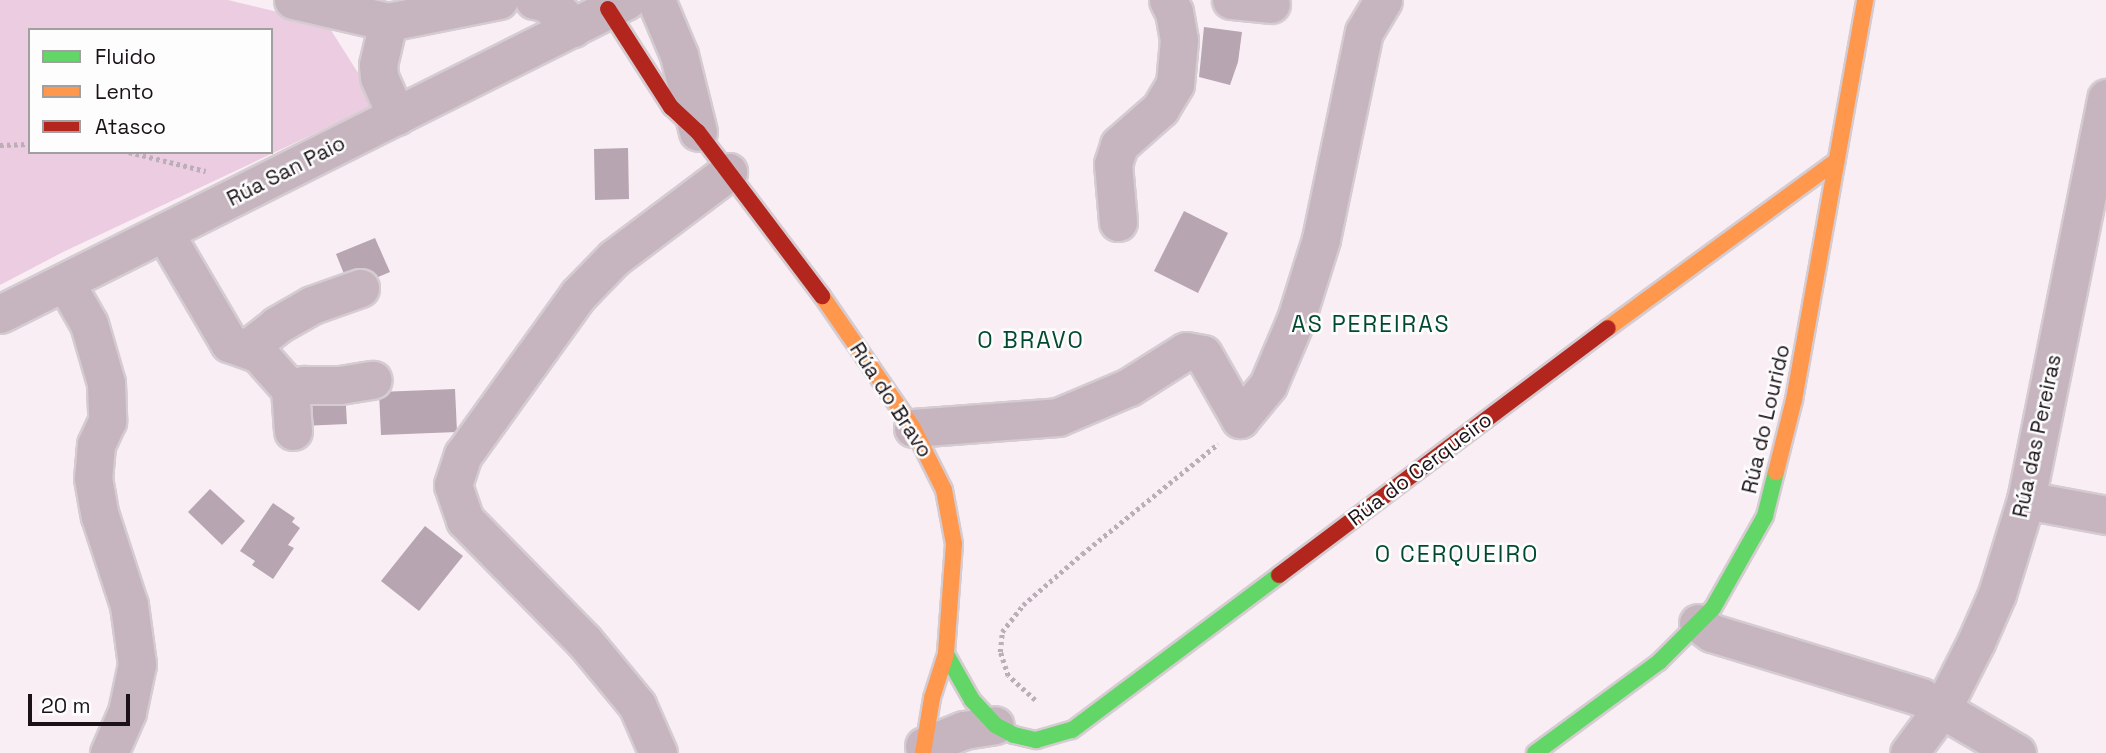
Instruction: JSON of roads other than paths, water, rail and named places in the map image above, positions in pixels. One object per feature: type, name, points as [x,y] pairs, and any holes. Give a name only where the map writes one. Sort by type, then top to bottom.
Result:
[{"type":"street","points":[[293,0],[388,22],[499,0]]},
{"type":"street","points":[[534,0],[544,2],[562,15],[573,28]]},
{"type":"street","name":"Rúa do Bravo","points":[[656,0],[679,55],[698,132]]},
{"type":"street","points":[[1231,0],[1271,4]]},
{"type":"street","points":[[914,428],[1058,416],[1129,387],[1186,351],[1203,354],[1240,419],[1268,386],[1296,319],[1321,239],[1364,32],[1383,0]]},
{"type":"street","name":"Rúa do Lourido","points":[[1535,753],[1659,662],[1713,608],[1765,516],[1794,400],[1865,0]]},
{"type":"street","points":[[1118,222],[1114,164],[1119,145],[1141,129],[1160,109],[1175,84],[1179,1]]},
{"type":"street","name":"Rúa San Paio","points":[[0,314],[617,5]]},
{"type":"street","name":"Rúa do Bravo","points":[[617,5],[654,84],[671,107],[698,132],[804,269],[914,428],[944,490],[951,515],[954,544],[946,654],[932,698],[924,750]]},
{"type":"street","points":[[388,22],[378,65],[379,77],[396,116]]},
{"type":"street","name":"Rúa das Pereiras","points":[[1909,753],[1943,707],[1997,594],[2026,500],[2106,98]]},
{"type":"street","name":"Rúa do Cerqueiro","points":[[946,654],[972,700],[995,725],[1014,735],[1035,740],[1072,730],[1736,232],[1836,161]]},
{"type":"street","points":[[658,753],[637,705],[584,641],[465,520],[453,485],[463,455],[578,295],[614,258],[728,172]]},
{"type":"street","points":[[164,232],[229,343],[259,354],[290,389],[293,431]]},
{"type":"street","points":[[65,282],[89,324],[106,383],[107,421],[96,445],[93,478],[100,516],[129,605],[137,664],[127,712],[109,753]]},
{"type":"street","points":[[248,348],[277,325],[312,305],[360,288]]},
{"type":"street","points":[[290,389],[304,384],[340,385],[373,380]]},
{"type":"street","points":[[2026,500],[2106,515]]},
{"type":"street","points":[[1698,623],[1713,634],[1921,697],[1943,707],[2017,753]]},
{"type":"street","points":[[924,750],[964,730],[995,725]]},
{"type":"district","name":"AS PEREIRAS","points":[[1371,324]]},
{"type":"district","name":"O BRAVO","points":[[1031,340]]},
{"type":"district","name":"O CERQUEIRO","points":[[1457,554]]}]
